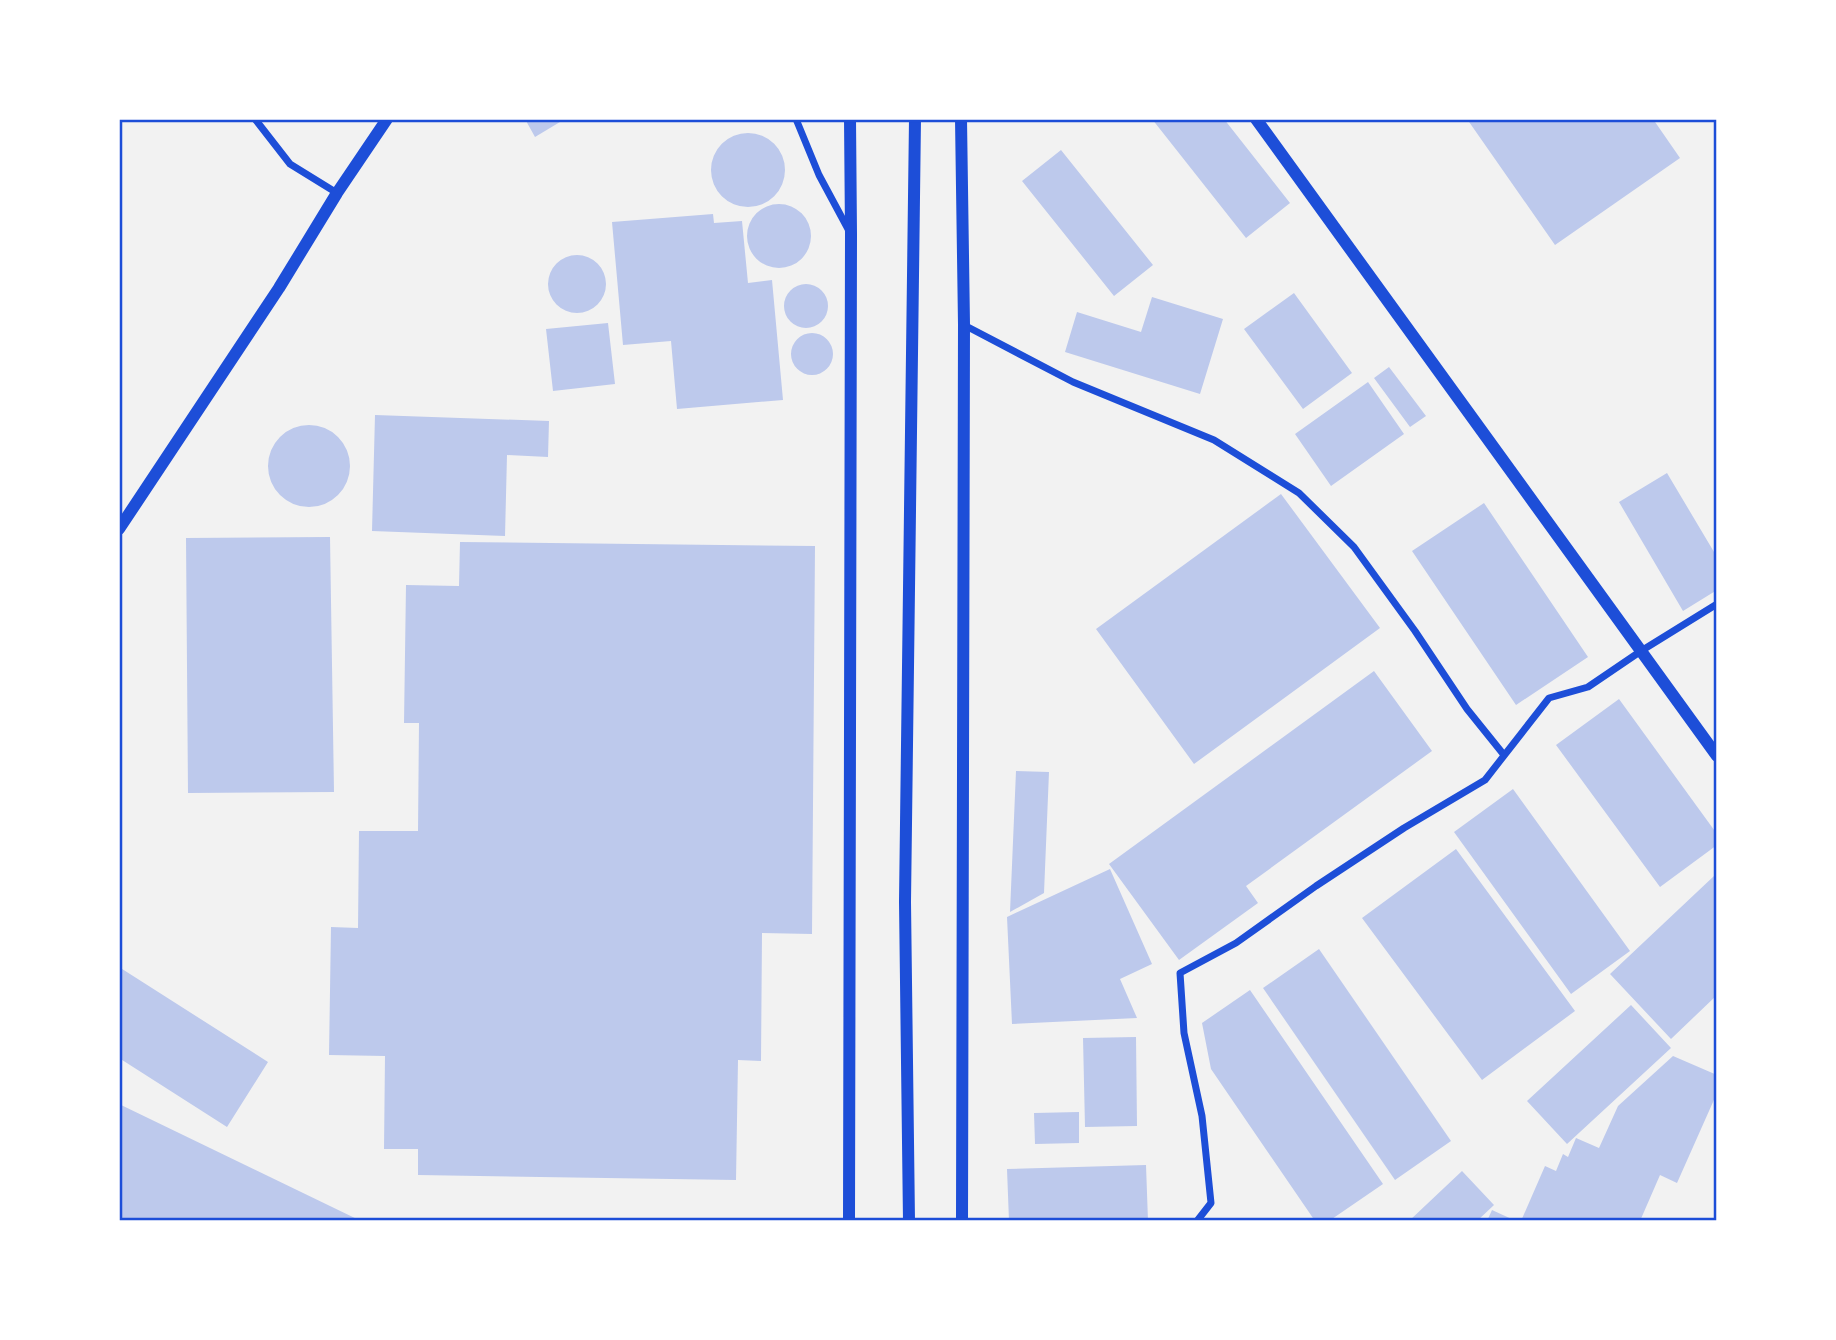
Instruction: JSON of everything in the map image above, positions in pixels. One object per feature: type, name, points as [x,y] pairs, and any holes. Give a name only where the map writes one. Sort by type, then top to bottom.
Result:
[{"type":"street","points":[[254,119],[290,164],[337,193]]},
{"type":"street","points":[[119,529],[387,119]]},
{"type":"street","points":[[796,119],[819,175],[851,234]]},
{"type":"street","points":[[849,1221],[850,119]]},
{"type":"street","points":[[909,1221],[905,902],[915,119]]},
{"type":"street","points":[[961,119],[964,324],[962,1221]]},
{"type":"street","points":[[1256,119],[1717,756]]},
{"type":"street","points":[[964,324],[1073,382],[1214,440],[1299,493],[1354,547],[1467,709],[1504,755]]},
{"type":"street","points":[[1197,1221],[1211,1203],[1202,1116],[1184,1033],[1180,973],[1236,943],[1404,828],[1485,780],[1549,698],[1588,687],[1717,604]]},
{"type":"building","points":[[525,119],[565,119],[535,137]]},
{"type":"building","points":[[1152,119],[1224,119],[1290,203],[1246,238]]},
{"type":"building","points":[[1467,119],[1653,119],[1680,158],[1555,245]]},
{"type":"building","points":[[748,133],[769,139],[779,149],[785,170],[779,191],[769,201],[748,207],[727,201],[717,191],[711,170],[717,149],[727,139]]},
{"type":"building","points":[[1061,150],[1153,265],[1114,296],[1022,181]]},
{"type":"building","points":[[779,204],[802,213],[811,236],[802,259],[779,268],[756,259],[747,236],[756,213]]},
{"type":"building","points":[[713,214],[714,223],[742,221],[748,283],[772,280],[783,400],[677,409],[671,341],[623,345],[612,222]]},
{"type":"building","points":[[577,255],[593,260],[601,268],[606,284],[601,300],[593,308],[577,313],[561,308],[553,300],[548,284],[553,268],[561,260]]},
{"type":"building","points":[[806,284],[822,290],[828,306],[822,322],[806,328],[790,322],[784,306],[790,290]]},
{"type":"building","points":[[1294,293],[1352,373],[1303,409],[1244,329]]},
{"type":"building","points":[[1152,297],[1223,319],[1200,394],[1065,352],[1077,312],[1141,332]]},
{"type":"building","points":[[608,323],[615,384],[553,391],[546,329]]},
{"type":"building","points":[[812,333],[827,339],[833,354],[827,369],[812,375],[797,369],[791,354],[797,339]]},
{"type":"building","points":[[1389,367],[1426,416],[1410,427],[1374,378]]},
{"type":"building","points":[[1368,382],[1404,434],[1331,486],[1295,434]]},
{"type":"building","points":[[375,415],[549,421],[548,457],[507,455],[505,536],[372,531]]},
{"type":"building","points":[[309,425],[325,428],[338,437],[347,450],[350,466],[347,482],[338,495],[325,504],[309,507],[293,504],[280,495],[271,482],[268,466],[271,450],[280,437],[293,428]]},
{"type":"building","points":[[1667,473],[1717,557],[1717,590],[1683,611],[1619,502]]},
{"type":"building","points":[[1281,494],[1380,628],[1194,764],[1096,629]]},
{"type":"building","points":[[1484,503],[1588,657],[1516,705],[1412,551]]},
{"type":"building","points":[[330,537],[334,792],[188,793],[186,538]]},
{"type":"building","points":[[460,542],[815,546],[812,934],[762,933],[761,1061],[738,1060],[736,1180],[418,1175],[418,1149],[384,1149],[385,1056],[329,1055],[331,927],[358,928],[359,831],[418,831],[419,723],[404,723],[406,585],[459,586]]},
{"type":"building","points":[[1374,671],[1432,751],[1246,886],[1258,903],[1179,960],[1109,864]]},
{"type":"building","points":[[1619,699],[1717,834],[1717,845],[1660,887],[1556,745]]},
{"type":"building","points":[[1016,771],[1049,772],[1044,893],[1010,912]]},
{"type":"building","points":[[1513,789],[1630,951],[1571,994],[1454,832]]},
{"type":"building","points":[[119,805],[122,805],[122,837],[119,837]]},
{"type":"building","points":[[1456,849],[1575,1011],[1482,1080],[1362,918]]},
{"type":"building","points":[[1110,869],[1152,964],[1120,979],[1137,1018],[1012,1024],[1007,917]]},
{"type":"building","points":[[1714,876],[1717,880],[1717,995],[1671,1039],[1610,974]]},
{"type":"building","points":[[1319,949],[1451,1141],[1395,1180],[1263,988]]},
{"type":"building","points":[[119,967],[268,1062],[227,1127],[119,1058]]},
{"type":"building","points":[[1250,990],[1383,1184],[1329,1221],[1315,1221],[1211,1069],[1202,1023]]},
{"type":"building","points":[[1631,1005],[1671,1048],[1567,1144],[1527,1101]]},
{"type":"building","points":[[1136,1037],[1137,1126],[1085,1127],[1083,1038]]},
{"type":"building","points":[[1673,1056],[1717,1075],[1717,1093],[1677,1183],[1660,1175],[1640,1221],[1521,1221],[1545,1166],[1556,1171],[1563,1154],[1568,1157],[1576,1138],[1599,1148],[1618,1106]]},
{"type":"building","points":[[119,1104],[361,1221],[119,1221]]},
{"type":"building","points":[[1079,1112],[1079,1143],[1035,1144],[1034,1113]]},
{"type":"building","points":[[1146,1165],[1148,1221],[1009,1221],[1007,1169]]},
{"type":"building","points":[[1462,1171],[1494,1205],[1477,1221],[1409,1221]]},
{"type":"building","points":[[1492,1210],[1516,1221],[1487,1221]]}]
